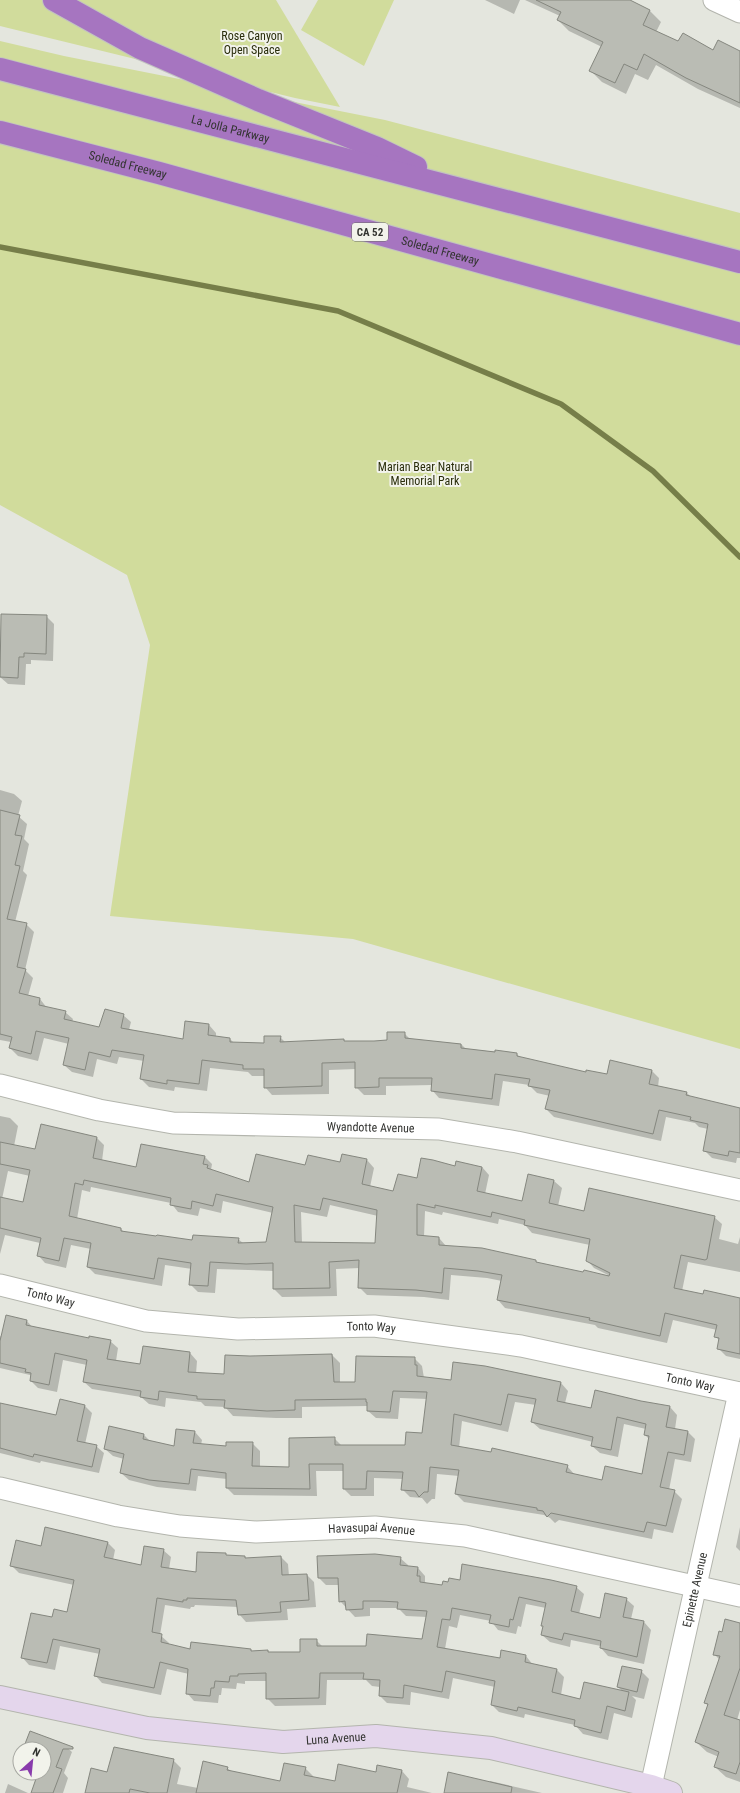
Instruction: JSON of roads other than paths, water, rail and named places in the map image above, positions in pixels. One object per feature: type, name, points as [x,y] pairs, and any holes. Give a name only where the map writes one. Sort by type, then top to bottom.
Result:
[{"type":"highway","points":[[54,0],[140,48],[258,100],[378,148],[460,189],[740,262]]},
{"type":"highway","name":"La Jolla Parkway","points":[[0,69],[460,189]]},
{"type":"highway","name":"Soledad Freeway","points":[[0,132],[160,173],[740,334]]},
{"type":"street","points":[[714,0],[740,12]]},
{"type":"street","name":"Wyandotte Avenue","points":[[0,1085],[99,1110],[173,1123],[439,1129],[517,1142],[740,1190]]},
{"type":"street","name":"Tonto Way","points":[[0,1286],[146,1321],[238,1329],[374,1326],[521,1346],[739,1393]]},
{"type":"street","name":"Epinette Avenue","points":[[661,1789],[696,1586],[739,1393]]},
{"type":"street","name":"Havasupai Avenue","points":[[0,1488],[118,1516],[180,1526],[256,1532],[375,1527],[465,1536],[740,1596]]},
{"type":"street","name":"Luna Avenue","points":[[0,1696],[147,1728],[283,1742],[376,1736],[491,1748],[661,1789]]},
{"type":"waterway","points":[[0,247],[338,311],[561,404],[653,471],[740,557]]},
{"type":"park label","name":"Rose Canyon Open Space","points":[[252,43]]},
{"type":"park label","name":"Marian Bear Natural Memorial Park","points":[[425,474]]}]
